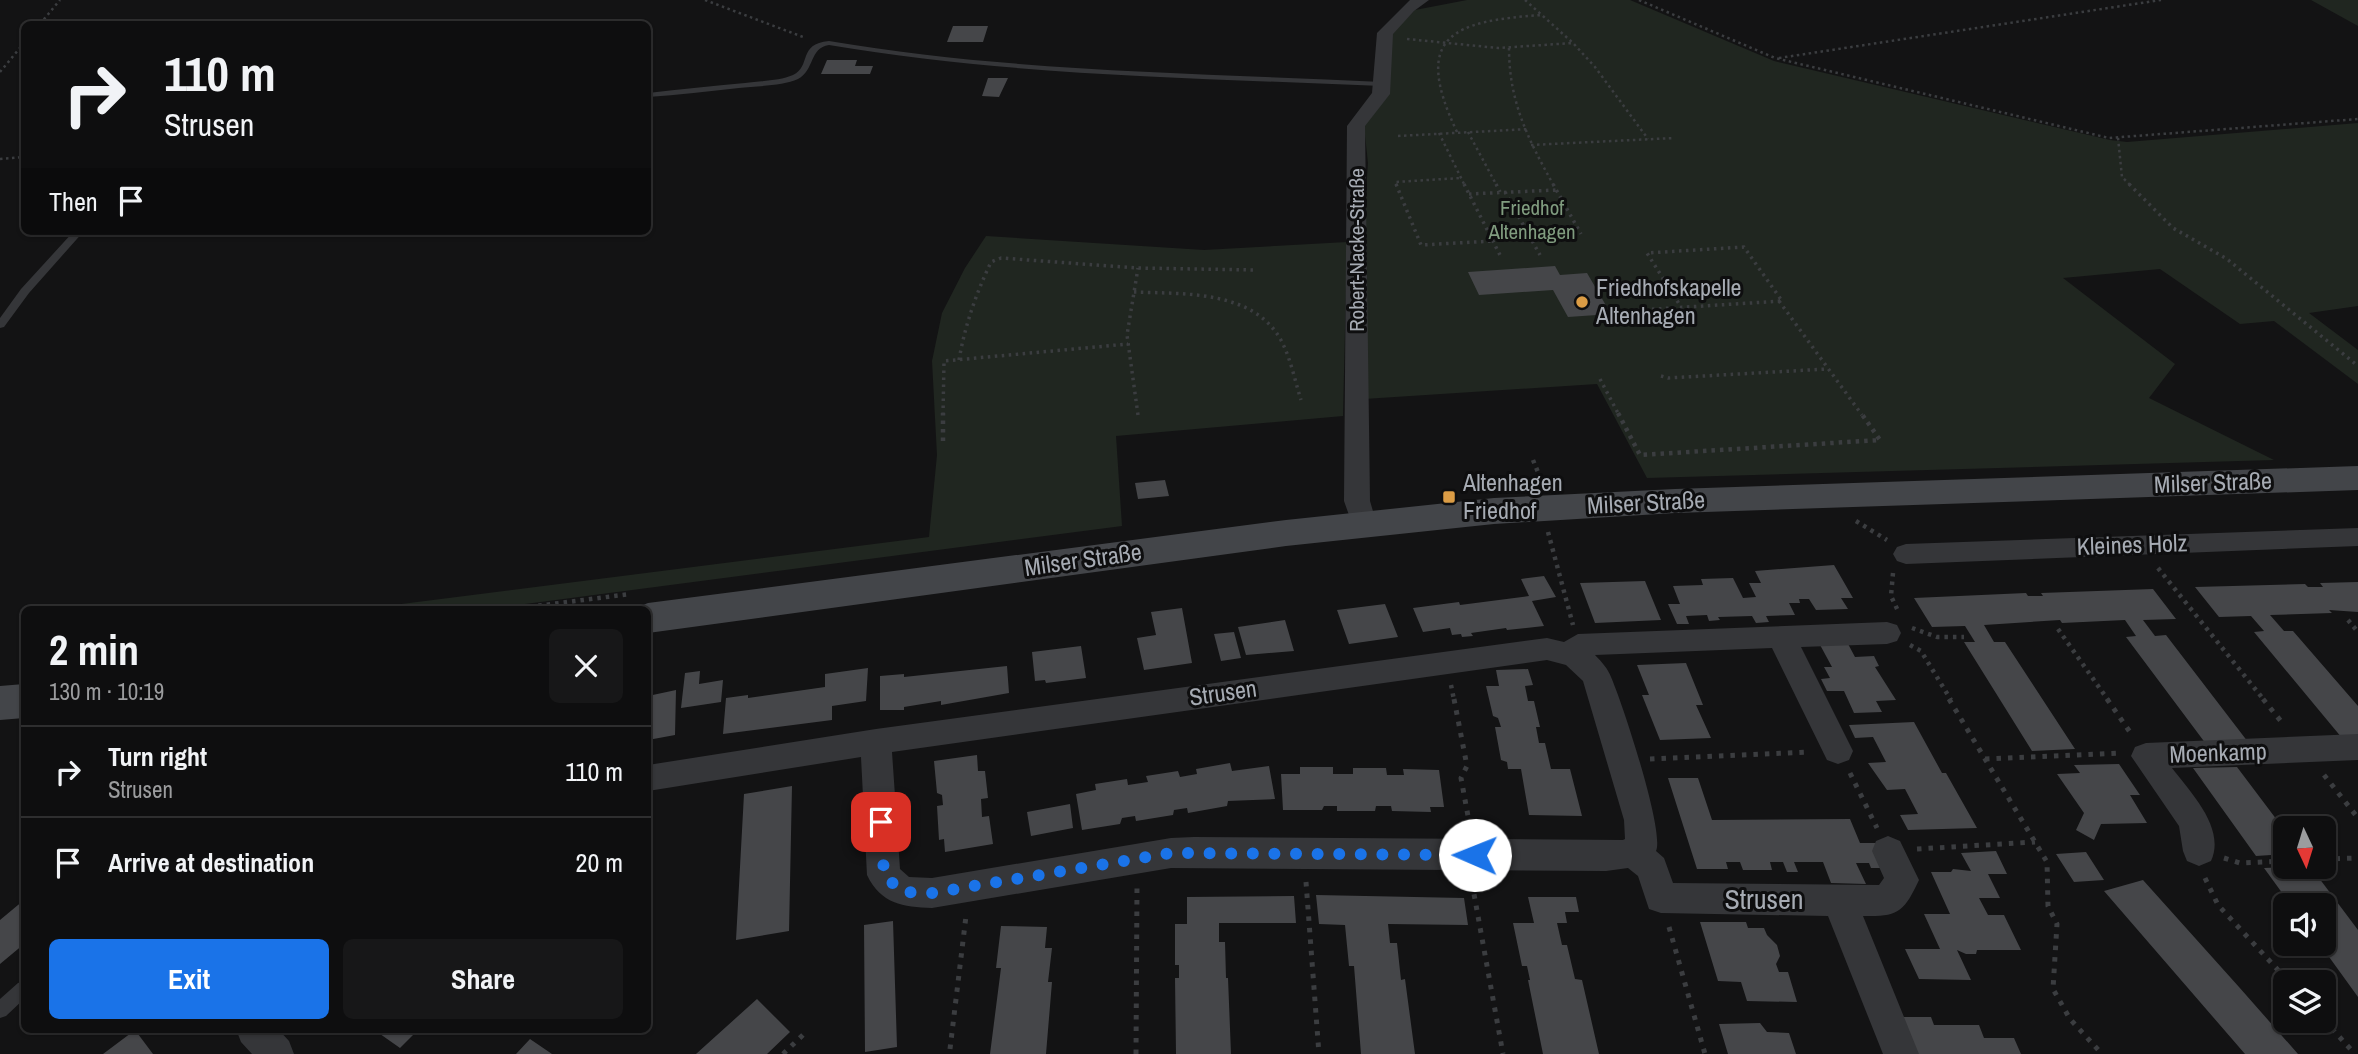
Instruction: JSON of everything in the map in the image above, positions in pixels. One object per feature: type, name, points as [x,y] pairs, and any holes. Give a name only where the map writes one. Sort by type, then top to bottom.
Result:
[{"type":"main road","name":"Milser Straße","points":[[651,618],[1364,525],[1494,511],[1675,501],[2358,478]]},
{"type":"main road","points":[[0,704],[21,701]]},
{"type":"street","points":[[1384,37],[1387,28],[1421,0]]},
{"type":"street","name":"Robert-Nacke-Straße","points":[[1364,525],[1357,501],[1356,126],[1377,102],[1382,84],[1384,37]]},
{"type":"street","name":"Kleines Holz","points":[[1906,554],[2358,537]]},
{"type":"street","name":"Strusen","points":[[651,778],[876,742],[1532,650],[1781,637],[1898,624]]},
{"type":"street","points":[[1781,637],[1838,751]]},
{"type":"street","points":[[876,742],[884,875],[902,892],[932,893],[1194,852],[1592,856],[1633,852],[1642,845],[1642,835],[1622,760],[1597,678],[1574,649]]},
{"type":"street","name":"Moenkamp","points":[[2147,756],[2358,747]]},
{"type":"street","name":"Moenkamp","points":[[2147,756],[2193,822],[2199,851]]},
{"type":"street","name":"Strusen","points":[[1661,898],[1888,901],[1902,880],[1888,850]]},
{"type":"street","points":[[1633,852],[1652,868],[1661,898]]},
{"type":"street","name":"Strusen","points":[[1839,900],[1901,1054]]},
{"type":"street","points":[[258,1033],[276,1054]]},
{"type":"lane","points":[[651,95],[766,83],[795,77],[804,70],[812,50],[820,44],[829,43],[1025,67],[1382,84]]},
{"type":"lane","points":[[0,325],[25,291],[75,235]]},
{"type":"lane","points":[[0,1010],[21,992]]},
{"type":"path","points":[[43,21],[61,0]]},
{"type":"path","points":[[705,0],[820,44]]},
{"type":"path","points":[[1525,0],[1573,43],[1613,88],[1648,139]]},
{"type":"path","points":[[1639,0],[1775,58],[2118,138],[2358,119]]},
{"type":"path","points":[[1775,58],[2161,0]]},
{"type":"path","points":[[1457,132],[1444,107],[1439,88],[1436,65],[1439,50],[1444,43],[1472,24],[1542,15]]},
{"type":"path","points":[[1384,37],[1509,48],[1573,43]]},
{"type":"path","points":[[0,72],[21,47]]},
{"type":"path","points":[[1509,48],[1509,79],[1513,100],[1528,129],[1531,145],[1581,234]]},
{"type":"path","points":[[1398,136],[1528,129]]},
{"type":"path","points":[[1468,132],[1540,255]]},
{"type":"path","points":[[1439,133],[1501,257]]},
{"type":"path","points":[[1531,145],[1674,138]]},
{"type":"path","points":[[2118,138],[2122,177],[2173,228],[2227,259],[2358,366]]},
{"type":"path","points":[[0,159],[21,157]]},
{"type":"path","points":[[1461,178],[1395,182],[1421,245],[1493,241]]},
{"type":"path","points":[[1469,194],[1556,190]]},
{"type":"path","points":[[1681,307],[1647,253],[1744,247],[1782,301],[1779,301]]},
{"type":"path","points":[[959,360],[967,318],[991,262],[1001,258],[1138,268],[1255,270]]},
{"type":"path","points":[[1138,268],[1128,344],[1138,416]]},
{"type":"path","points":[[1134,292],[1198,295],[1223,300],[1259,316],[1272,326],[1282,342],[1301,400]]},
{"type":"path","points":[[1624,310],[1779,301]]},
{"type":"path","points":[[1600,379],[1640,454],[1880,440],[1779,301]]},
{"type":"path","points":[[943,441],[944,361],[1128,344]]},
{"type":"path","points":[[1661,376],[1668,378],[1828,369]]},
{"type":"path","points":[[1533,460],[1545,489]]},
{"type":"path","points":[[1548,532],[1574,649]]},
{"type":"path","points":[[2140,545],[2358,818]]},
{"type":"path","points":[[1906,554],[1891,578],[1891,596],[1898,624],[1921,651],[2047,862],[2048,905],[2057,924],[2053,989],[2070,1019],[2102,1054]]},
{"type":"path","points":[[2348,620],[2358,632]]},
{"type":"path","points":[[1898,624],[1926,635],[1964,637]]},
{"type":"path","points":[[2058,629],[2147,756]]},
{"type":"path","points":[[1447,662],[1467,766],[1461,778],[1503,1054]]},
{"type":"path","points":[[1622,760],[1838,751],[1888,850],[2035,842]]},
{"type":"path","points":[[1985,759],[2127,752],[2147,756]]},
{"type":"path","points":[[2273,862],[2240,863],[2199,851],[2202,870],[2218,905],[2278,970]]},
{"type":"path","points":[[1304,853],[1320,1054]]},
{"type":"path","points":[[2336,859],[2358,858]]},
{"type":"path","points":[[1136,1054],[1138,859]]},
{"type":"path","points":[[950,1049],[969,887]]},
{"type":"path","points":[[1661,898],[1704,1054]]},
{"type":"path","points":[[783,1054],[805,1033]]},
{"type":"path","points":[[2336,1033],[2355,1054]]},
{"type":"green space","name":"Friedhof Altenhagen","points":[[1467,0],[1630,0],[1774,61],[2110,140],[2127,142],[2358,123],[2358,306],[2309,313],[2358,350],[2358,384],[2274,321],[2240,324],[2160,269],[2063,278],[2175,364],[2149,398],[2274,460],[1647,478],[1597,384],[1364,399],[1365,207],[1368,163],[1364,125],[1391,33],[1415,10]]},
{"type":"green space","points":[[2311,0],[2358,0],[2358,26]]},
{"type":"green space","points":[[986,236],[1204,250],[1347,242],[1343,416],[1116,436],[1122,526],[509,606],[386,606],[929,537],[937,455],[932,361],[942,313],[965,268]]},
{"type":"building","points":[[953,26],[988,26],[983,42],[947,42]]},
{"type":"building","points":[[827,60],[857,60],[855,66],[873,66],[870,74],[821,74]]},
{"type":"building","points":[[988,78],[1008,78],[999,97],[982,96]]},
{"type":"building","points":[[1555,266],[1560,275],[1587,273],[1611,314],[1568,317],[1553,290],[1479,295],[1468,272]]},
{"type":"building","points":[[1165,480],[1169,496],[1138,499],[1135,483]]},
{"type":"building","points":[[1834,565],[1853,598],[1841,598],[1848,609],[1816,610],[1809,599],[1799,599],[1800,603],[1789,603],[1795,615],[1766,616],[1769,622],[1756,623],[1752,616],[1718,617],[1720,620],[1709,621],[1707,615],[1686,616],[1689,624],[1677,624],[1668,604],[1680,604],[1673,586],[1703,585],[1701,579],[1733,578],[1743,598],[1756,597],[1749,583],[1761,583],[1755,571]]},
{"type":"building","points":[[1544,576],[1556,597],[1532,601],[1544,626],[1506,628],[1471,633],[1473,636],[1462,637],[1461,634],[1452,635],[1450,628],[1423,632],[1413,608],[1529,596],[1521,579]]},
{"type":"building","points":[[1645,581],[1661,620],[1595,623],[1580,583]]},
{"type":"building","points":[[2358,582],[2358,612],[2329,610],[2332,613],[2270,615],[2284,631],[2293,631],[2358,706],[2358,737],[2342,738],[2254,632],[2264,631],[2251,616],[2219,617],[2195,587],[2305,584],[2308,587],[2323,587],[2320,583]]},
{"type":"building","points":[[2153,589],[2176,619],[2143,620],[2155,636],[2166,635],[2248,742],[2206,744],[2126,637],[2136,636],[2125,620],[2062,623],[2060,620],[1984,625],[1994,642],[2005,642],[2075,749],[2032,751],[1964,642],[1975,642],[1965,626],[1932,627],[1914,598],[2026,593],[2028,596],[2043,596],[2041,593]]},
{"type":"building","points":[[1385,604],[1398,637],[1349,644],[1337,610]]},
{"type":"building","points":[[1182,608],[1192,663],[1144,670],[1137,638],[1156,635],[1151,612]]},
{"type":"building","points":[[1285,620],[1294,651],[1246,655],[1238,627]]},
{"type":"building","points":[[1234,632],[1241,658],[1221,661],[1214,634]]},
{"type":"building","points":[[1847,642],[1855,657],[1874,656],[1879,666],[1875,667],[1896,700],[1876,701],[1882,712],[1854,713],[1844,691],[1827,691],[1821,679],[1830,678],[1824,667],[1832,667],[1819,643]]},
{"type":"building","points":[[1081,646],[1086,678],[1046,683],[1045,680],[1035,681],[1032,652]]},
{"type":"building","points":[[1686,663],[1703,705],[1696,705],[1711,738],[1660,740],[1642,695],[1649,695],[1637,665]]},
{"type":"building","points":[[1007,666],[1009,693],[941,705],[941,701],[904,707],[904,710],[880,710],[880,676],[904,674],[904,677]]},
{"type":"building","points":[[868,668],[866,701],[832,706],[832,720],[723,734],[726,698],[748,695],[748,698],[825,687],[825,674]]},
{"type":"building","points":[[1528,669],[1533,685],[1525,686],[1528,701],[1534,701],[1540,727],[1536,727],[1539,743],[1545,743],[1551,769],[1570,769],[1582,816],[1529,815],[1521,769],[1508,769],[1507,762],[1501,760],[1495,727],[1501,727],[1498,718],[1493,716],[1486,686],[1499,686],[1496,670]]},
{"type":"building","points":[[700,671],[699,684],[723,680],[721,702],[681,708],[685,673]]},
{"type":"building","points":[[676,690],[675,735],[651,739],[651,695]]},
{"type":"building","points":[[1914,722],[1977,828],[1908,830],[1900,815],[1918,814],[1905,789],[1887,790],[1868,763],[1886,762],[1873,737],[1855,738],[1849,725]]},
{"type":"building","points":[[977,755],[978,771],[985,771],[988,798],[981,799],[982,817],[989,816],[993,844],[945,852],[944,839],[939,840],[937,806],[943,805],[942,795],[937,793],[934,761]]},
{"type":"building","points":[[1230,763],[1232,771],[1269,766],[1275,799],[1228,801],[1227,806],[1188,813],[1187,808],[1174,810],[1173,815],[1136,821],[1135,816],[1122,818],[1120,824],[1082,830],[1076,794],[1096,790],[1095,784],[1127,779],[1128,785],[1148,782],[1146,776],[1178,771],[1180,777],[1197,774],[1196,769]]},
{"type":"building","points":[[2119,764],[2140,795],[2130,795],[2147,823],[2101,824],[2094,840],[2076,830],[2084,813],[2057,774],[2080,773],[2074,765]]},
{"type":"building","points":[[1300,767],[1333,767],[1333,774],[1353,774],[1353,768],[1386,768],[1387,775],[1404,775],[1403,769],[1439,770],[1444,807],[1430,807],[1431,812],[1392,811],[1391,806],[1376,806],[1375,811],[1337,811],[1337,806],[1324,806],[1322,810],[1283,810],[1281,774],[1300,774]]},
{"type":"building","points":[[2237,767],[2274,816],[2273,855],[2256,856],[2193,768]]},
{"type":"building","points":[[1668,778],[1698,778],[1712,820],[1850,819],[1860,843],[1877,843],[1888,868],[1871,868],[1869,863],[1856,863],[1866,884],[1831,883],[1823,862],[1794,862],[1798,872],[1787,872],[1783,862],[1770,862],[1772,870],[1743,870],[1740,862],[1726,862],[1728,869],[1697,869]]},
{"type":"building","points":[[792,786],[789,931],[736,940],[744,794]]},
{"type":"building","points":[[1070,804],[1073,828],[1031,836],[1027,812]]},
{"type":"building","points":[[1996,851],[2007,874],[1988,874],[2000,898],[1979,898],[1988,915],[2004,915],[2021,950],[1977,950],[1976,954],[1966,954],[1957,950],[1971,980],[1919,979],[1905,949],[1940,949],[1924,914],[1950,914],[1931,872],[1951,872],[1953,869],[1971,871],[1961,853]]},
{"type":"building","points":[[2086,852],[2104,880],[2074,882],[2056,854]]},
{"type":"building","points":[[2264,868],[2273,868],[2273,879],[2320,879],[2330,893],[2282,893]]},
{"type":"building","points":[[2143,880],[2273,1026],[2273,1033],[2279,1033],[2298,1054],[2245,1054],[2104,891]]},
{"type":"building","points":[[1316,895],[1464,898],[1468,925],[1388,924],[1390,943],[1397,943],[1401,980],[1405,979],[1415,1054],[1361,1054],[1354,966],[1349,966],[1345,925],[1319,924]]},
{"type":"building","points":[[1294,896],[1296,923],[1219,923],[1219,942],[1225,942],[1231,1054],[1176,1054],[1175,978],[1179,978],[1179,965],[1175,965],[1175,924],[1187,924],[1187,897]]},
{"type":"building","points":[[1528,897],[1576,897],[1579,912],[1565,912],[1567,923],[1557,923],[1562,945],[1567,945],[1575,979],[1582,980],[1599,1054],[1543,1054],[1527,966],[1522,966],[1513,923],[1534,923]]},
{"type":"building","points":[[2336,901],[2358,930],[2358,997],[2328,956],[2336,956]]},
{"type":"building","points":[[21,902],[21,946],[0,964],[0,920]]},
{"type":"building","points":[[893,921],[897,1047],[865,1052],[864,925]]},
{"type":"building","points":[[1700,922],[1746,922],[1748,928],[1764,928],[1777,945],[1780,956],[1776,964],[1779,972],[1788,972],[1797,1002],[1747,1001],[1741,982],[1718,981]]},
{"type":"building","points":[[1001,926],[1047,927],[1045,948],[1052,948],[1048,982],[1052,982],[1046,1054],[990,1054],[1001,968],[996,968]]},
{"type":"building","points":[[757,999],[790,1032],[767,1054],[696,1054]]},
{"type":"building","points":[[1899,1017],[1931,1017],[1934,1025],[1979,1025],[1984,1038],[2014,1038],[2021,1054],[1913,1054]]},
{"type":"building","points":[[1760,1023],[1767,1032],[1789,1033],[1796,1054],[1728,1054],[1719,1024]]},
{"type":"building","points":[[131,1033],[137,1033],[153,1054],[103,1054]]},
{"type":"building","points":[[379,1033],[415,1033],[400,1048]]},
{"type":"building","points":[[530,1039],[552,1054],[516,1054]]},
{"type":"place","name":"Friedhofskapelle Altenhagen","points":[[1582,302]]},
{"type":"place","name":"Altenhagen Friedhof","points":[[1449,497]]},
{"type":"route","points":[[881,822],[884,875],[902,892],[932,893],[1171,853],[1475,855]]}]
